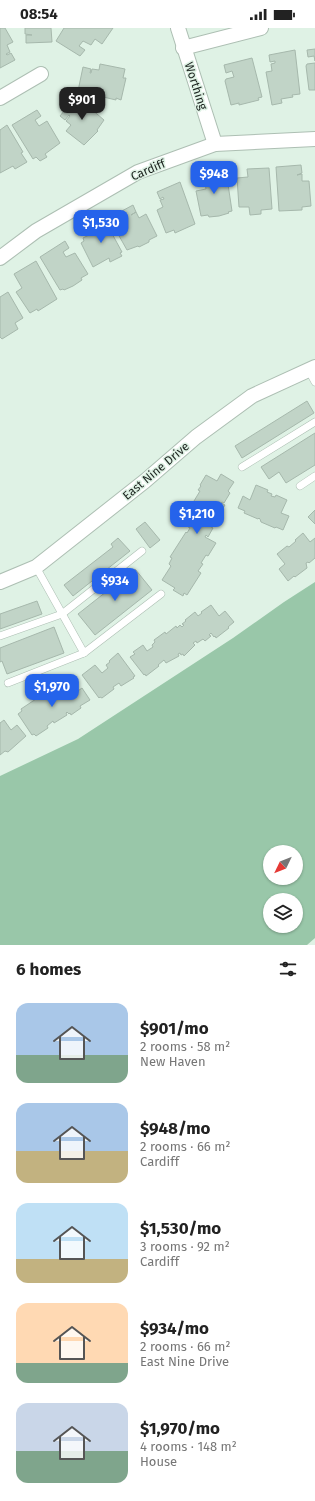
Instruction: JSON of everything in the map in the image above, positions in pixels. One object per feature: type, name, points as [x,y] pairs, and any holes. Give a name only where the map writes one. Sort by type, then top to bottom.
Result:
[{"type":"street","name":"Worthing","points":[[178,28],[183,48],[215,144]]},
{"type":"street","points":[[183,48],[260,28]]},
{"type":"street","points":[[0,98],[41,74]]},
{"type":"street","name":"Cardiff","points":[[0,258],[36,231],[138,172],[215,144],[315,139]]},
{"type":"street","name":"East Nine Drive","points":[[0,582],[36,567],[139,486],[196,437],[252,396],[313,373]]},
{"type":"lane","points":[[242,467],[315,422]]},
{"type":"lane","points":[[300,486],[315,476]]},
{"type":"lane","points":[[0,636],[62,614],[142,551]]},
{"type":"lane","points":[[36,567],[84,652]]},
{"type":"lane","points":[[8,683],[84,652],[161,594]]},
{"type":"green space","points":[[315,582],[315,938],[307,945],[0,945],[0,776],[78,739],[233,638]]},
{"type":"building","points":[[0,28],[5,28],[13,42],[7,45],[10,52],[6,54],[11,53],[15,60],[0,68]]},
{"type":"building","points":[[25,28],[51,28],[52,42],[26,43],[26,35],[32,35],[25,34]]},
{"type":"building","points":[[64,28],[113,28],[102,44],[95,39],[91,45],[83,41],[79,46],[85,50],[80,56],[56,41]]},
{"type":"building","points":[[315,49],[315,61],[314,56],[308,57],[307,50]]},
{"type":"building","points":[[295,50],[300,94],[281,99],[282,103],[272,105],[266,72],[272,71],[271,64],[275,63],[275,61],[270,62],[269,55]]},
{"type":"building","points":[[252,58],[262,97],[258,98],[259,100],[239,105],[239,103],[231,105],[225,81],[226,79],[234,77],[232,71],[226,73],[224,65]]},
{"type":"building","points":[[315,63],[315,90],[309,90],[306,66],[307,64]]},
{"type":"building","points":[[100,64],[125,69],[123,78],[126,78],[121,100],[78,91],[83,67],[91,69],[91,73],[92,69],[99,70]]},
{"type":"building","points":[[76,96],[104,120],[97,130],[98,131],[84,145],[66,131],[71,125],[66,121],[70,116],[69,115],[65,120],[60,116]]},
{"type":"building","points":[[37,110],[41,116],[35,120],[39,126],[47,121],[60,143],[45,154],[47,157],[40,161],[36,157],[33,159],[12,125]]},
{"type":"building","points":[[7,125],[23,152],[21,153],[27,162],[15,169],[13,166],[0,173],[0,130]]},
{"type":"building","points":[[301,165],[302,173],[297,175],[302,174],[302,181],[309,181],[311,206],[302,207],[302,210],[279,211],[276,167]]},
{"type":"building","points":[[269,168],[272,209],[261,210],[261,214],[250,215],[249,207],[239,207],[237,178],[248,177],[247,169]]},
{"type":"building","points":[[226,171],[232,211],[219,216],[201,216],[196,191],[206,189],[205,182],[199,183],[197,176]]},
{"type":"building","points":[[180,182],[195,224],[175,233],[174,230],[166,233],[157,210],[163,207],[160,200],[164,199],[163,197],[160,199],[157,192]]},
{"type":"building","points":[[133,205],[139,218],[146,214],[157,236],[139,247],[138,246],[127,250],[109,218]]},
{"type":"building","points":[[104,219],[122,252],[120,253],[122,256],[110,262],[109,258],[93,267],[81,243],[84,241],[83,238],[89,235],[85,228]]},
{"type":"building","points":[[65,241],[69,248],[63,252],[66,257],[75,253],[88,274],[81,278],[82,280],[73,286],[60,290],[40,257]]},
{"type":"building","points":[[36,261],[57,299],[38,311],[37,309],[30,313],[16,292],[22,288],[14,274]]},
{"type":"building","points":[[8,292],[23,318],[15,323],[18,329],[2,339],[0,337],[0,297]]},
{"type":"building","points":[[307,401],[314,413],[242,458],[235,446]]},
{"type":"building","points":[[315,433],[315,465],[286,483],[279,472],[269,479],[261,467]]},
{"type":"building","points":[[221,474],[234,482],[228,491],[230,493],[224,503],[221,503],[225,505],[212,521],[214,522],[211,527],[213,528],[208,537],[206,535],[205,537],[216,543],[208,556],[206,555],[201,563],[203,564],[198,571],[201,573],[187,595],[184,593],[183,596],[173,590],[175,588],[162,580],[171,566],[169,564],[172,558],[170,557],[190,528],[180,522],[186,513],[188,514],[191,508],[193,510],[194,507],[192,506],[200,491],[198,490],[201,486],[200,485],[206,475],[217,481]]},
{"type":"building","points":[[256,485],[268,490],[267,492],[272,494],[271,496],[275,497],[276,495],[287,500],[281,513],[289,516],[283,530],[261,522],[259,518],[258,519],[244,513],[245,511],[238,508],[243,496],[250,500]]},
{"type":"building","points":[[315,510],[315,524],[308,517]]},
{"type":"building","points":[[145,522],[160,540],[150,548],[136,529]]},
{"type":"building","points":[[303,533],[310,542],[315,538],[315,558],[309,563],[306,563],[307,568],[288,581],[279,569],[285,564],[277,554],[287,546],[289,547]]},
{"type":"building","points":[[118,538],[130,551],[73,596],[64,585],[113,547],[111,544]]},
{"type":"building","points":[[135,569],[152,590],[95,635],[78,614]]},
{"type":"building","points":[[37,601],[42,614],[0,629],[0,614]]},
{"type":"building","points":[[211,605],[219,616],[225,611],[234,622],[228,627],[229,628],[216,638],[211,633],[209,635],[211,636],[205,641],[203,639],[197,643],[196,641],[193,643],[195,645],[184,656],[180,653],[178,654],[179,656],[166,663],[164,660],[146,676],[145,674],[144,675],[130,657],[135,654],[133,652],[143,645],[147,651],[153,647],[152,645],[155,642],[154,640],[165,632],[166,634],[176,626],[177,628],[180,625],[182,627],[184,625],[182,624],[186,621],[185,620],[195,612],[198,616]]},
{"type":"building","points":[[54,627],[64,653],[7,674],[2,661],[0,662],[0,648]]},
{"type":"building","points":[[118,653],[135,676],[121,686],[119,683],[102,698],[99,698],[82,675],[95,665],[102,673],[108,668],[106,665],[110,662],[109,661]]},
{"type":"building","points":[[67,681],[75,693],[82,688],[90,700],[80,706],[81,708],[71,715],[67,712],[67,715],[54,723],[53,721],[47,726],[48,728],[36,736],[34,734],[32,735],[18,714],[22,711],[21,709],[45,693],[46,695],[53,690],[54,692],[58,690],[56,688]]},
{"type":"building","points":[[4,720],[11,730],[17,725],[26,736],[8,752],[5,751],[0,755],[0,723]]}]
